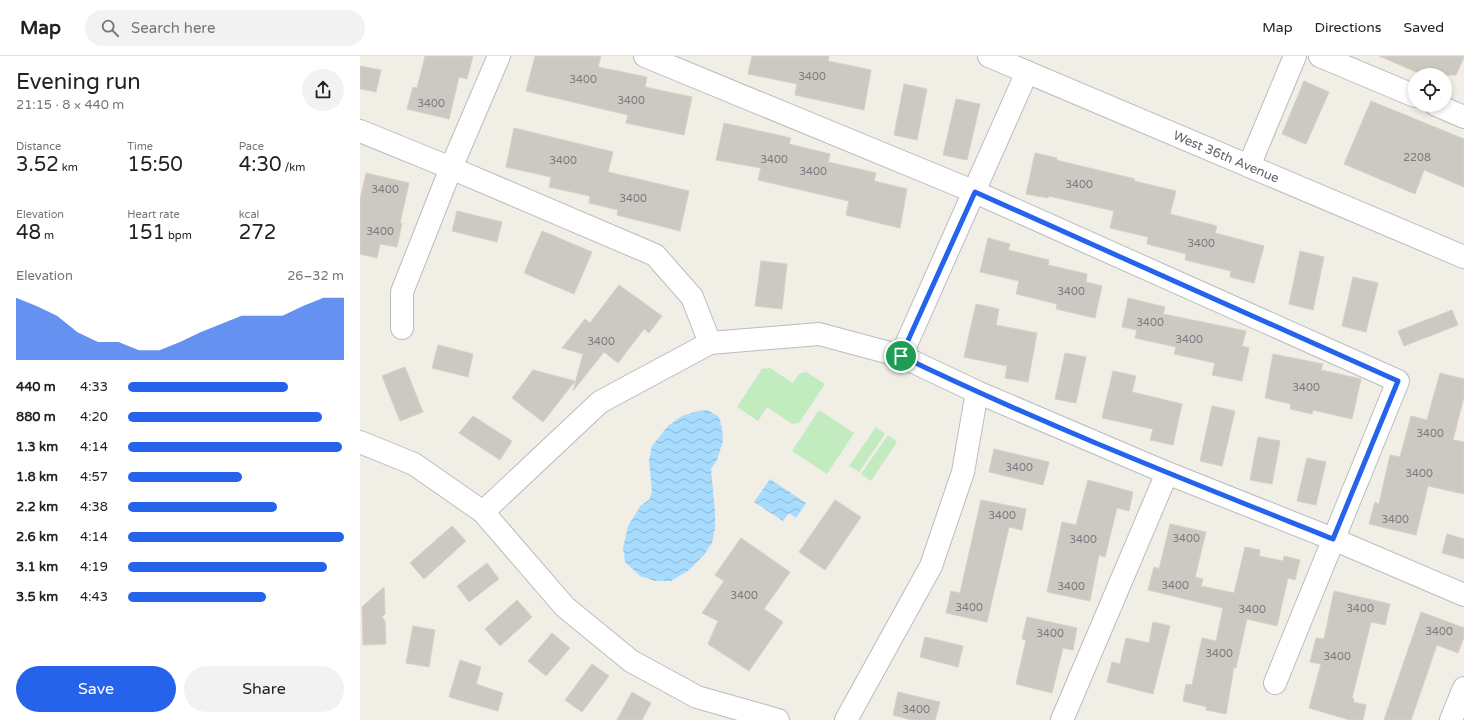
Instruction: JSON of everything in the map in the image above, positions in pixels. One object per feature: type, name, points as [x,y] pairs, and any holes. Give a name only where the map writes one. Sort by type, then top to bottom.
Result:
[{"type":"street","points":[[402,328],[402,292],[451,168],[499,56]]},
{"type":"street","points":[[645,56],[975,192],[1398,381],[1275,683]]},
{"type":"street","name":"West 36th Avenue","points":[[989,56],[1464,257]]},
{"type":"street","points":[[1249,166],[1295,56]]},
{"type":"street","points":[[1320,56],[1408,93]]},
{"type":"street","points":[[901,356],[1027,72]]},
{"type":"street","points":[[1452,112],[1464,117]]},
{"type":"street","points":[[360,131],[655,255],[692,296],[710,343]]},
{"type":"street","points":[[483,512],[600,402],[710,343],[819,334],[901,356],[976,392],[1167,473],[1333,539],[1464,595]]},
{"type":"street","points":[[846,720],[931,566],[963,472],[976,392]]},
{"type":"street","points":[[360,442],[414,464],[483,512],[565,607],[631,661],[697,697],[778,720]]},
{"type":"street","points":[[1062,720],[1167,473]]},
{"type":"street","points":[[1451,720],[1464,688]]},
{"type":"green space","points":[[770,368],[793,383],[799,374],[806,372],[825,384],[799,423],[792,424],[767,407],[758,421],[737,407],[762,369]]},
{"type":"green space","points":[[819,410],[854,433],[827,474],[792,451]]},
{"type":"green space","points":[[876,427],[885,434],[859,472],[849,466]]},
{"type":"green space","points":[[888,435],[897,442],[871,481],[861,474]]},
{"type":"water","points":[[708,410],[719,417],[723,441],[717,460],[711,469],[715,511],[715,528],[712,543],[704,555],[688,571],[671,581],[655,581],[640,576],[625,562],[623,548],[628,526],[641,505],[649,500],[652,492],[649,460],[652,446],[668,426],[682,416],[698,411]]},
{"type":"water","points":[[770,479],[806,503],[796,518],[789,513],[783,521],[754,502]]},
{"type":"building","points":[[425,56],[473,56],[467,79],[459,77],[449,119],[407,109],[413,87],[417,88]]},
{"type":"building","points":[[535,56],[601,56],[598,67],[647,77],[645,87],[692,97],[684,135],[626,123],[628,115],[526,91]]},
{"type":"building","points":[[752,56],[829,56],[828,61],[871,70],[864,110],[795,95],[797,84],[748,74]]},
{"type":"building","points":[[1379,56],[1464,56],[1456,75],[1452,75],[1452,68],[1408,69]]},
{"type":"building","points":[[360,66],[381,70],[376,92],[360,89]]},
{"type":"building","points":[[1304,81],[1329,92],[1306,144],[1282,134]]},
{"type":"building","points":[[904,84],[927,89],[917,140],[894,135]]},
{"type":"building","points":[[956,99],[980,104],[967,160],[943,155]]},
{"type":"building","points":[[1371,101],[1464,139],[1464,187],[1424,170],[1415,194],[1344,164]]},
{"type":"building","points":[[724,123],[791,138],[789,144],[830,154],[828,162],[876,173],[874,181],[907,189],[900,228],[846,215],[849,201],[758,180],[761,168],[716,160]]},
{"type":"building","points":[[514,128],[613,152],[608,172],[689,191],[680,231],[617,215],[618,210],[589,203],[590,196],[549,187],[551,177],[506,167]]},
{"type":"building","points":[[1035,153],[1057,158],[1056,160],[1135,179],[1134,181],[1176,191],[1170,214],[1217,226],[1215,233],[1264,246],[1254,283],[1230,277],[1231,271],[1185,260],[1186,254],[1147,244],[1148,237],[1110,228],[1114,211],[1049,196],[1048,198],[1026,194]]},
{"type":"building","points":[[366,173],[409,183],[400,223],[402,223],[397,247],[380,244],[377,258],[360,254],[360,200]]},
{"type":"building","points":[[457,211],[502,222],[497,242],[452,231]]},
{"type":"building","points":[[542,231],[592,252],[574,294],[524,273]]},
{"type":"building","points":[[988,238],[1010,244],[1008,250],[1049,260],[1048,265],[1087,274],[1086,282],[1102,286],[1095,318],[1056,309],[1057,304],[1016,294],[1019,281],[980,272]]},
{"type":"building","points":[[1300,251],[1324,257],[1313,310],[1289,304]]},
{"type":"building","points":[[761,261],[787,264],[782,309],[755,306]]},
{"type":"building","points":[[1353,277],[1378,283],[1366,332],[1342,326]]},
{"type":"building","points":[[619,285],[662,316],[649,333],[644,329],[618,363],[604,352],[573,391],[583,354],[562,348],[585,319],[590,323]]},
{"type":"building","points":[[1128,298],[1165,307],[1163,314],[1246,331],[1242,346],[1249,348],[1242,381],[1212,375],[1215,363],[1174,354],[1176,347],[1135,338],[1137,330],[1122,327]]},
{"type":"building","points":[[976,304],[999,309],[996,325],[1037,333],[1028,382],[1005,378],[1007,366],[964,357]]},
{"type":"building","points":[[1452,310],[1458,325],[1404,346],[1398,331]]},
{"type":"building","points":[[438,345],[473,354],[468,377],[432,368]]},
{"type":"building","points":[[1065,353],[1086,357],[1076,403],[1055,399]]},
{"type":"building","points":[[1273,354],[1323,364],[1321,370],[1361,379],[1352,419],[1313,410],[1312,414],[1290,409],[1291,404],[1265,398]]},
{"type":"building","points":[[405,367],[423,412],[400,421],[382,376]]},
{"type":"building","points":[[533,370],[575,381],[543,422],[512,398]]},
{"type":"building","points":[[1113,371],[1136,376],[1132,392],[1182,404],[1173,445],[1150,440],[1153,429],[1102,418]]},
{"type":"building","points":[[1440,373],[1464,379],[1464,397],[1453,440],[1464,442],[1464,494],[1428,486],[1416,535],[1369,524],[1375,502],[1379,504],[1390,455],[1400,457],[1411,416],[1427,420]]},
{"type":"building","points":[[1212,406],[1235,411],[1222,466],[1200,461]]},
{"type":"building","points":[[473,416],[512,441],[500,460],[459,433]]},
{"type":"building","points":[[1258,437],[1280,441],[1272,484],[1250,480]]},
{"type":"building","points":[[994,449],[1049,462],[1043,485],[989,472]]},
{"type":"building","points":[[1307,458],[1326,462],[1316,505],[1297,501]]},
{"type":"building","points":[[1088,480],[1133,492],[1129,511],[1117,508],[1105,557],[1099,555],[1090,601],[1047,592],[1062,522],[1076,525]]},
{"type":"building","points":[[835,500],[861,517],[825,570],[799,552]]},
{"type":"building","points":[[981,500],[1026,509],[1022,530],[1009,527],[987,622],[946,613],[951,591],[960,593]]},
{"type":"building","points":[[1170,524],[1206,532],[1195,577],[1203,579],[1201,586],[1234,593],[1245,547],[1260,550],[1259,556],[1283,561],[1284,556],[1300,560],[1295,580],[1288,578],[1277,626],[1247,619],[1236,668],[1234,667],[1226,714],[1206,710],[1207,707],[1183,701],[1186,684],[1192,685],[1202,638],[1216,641],[1223,608],[1148,590],[1154,567],[1159,569]]},
{"type":"building","points":[[452,526],[466,541],[424,579],[410,563]]},
{"type":"building","points":[[1447,534],[1464,539],[1464,559],[1442,553]]},
{"type":"building","points":[[741,538],[790,572],[764,609],[783,622],[749,671],[708,644],[718,621],[702,613],[724,581],[715,575]]},
{"type":"building","points":[[487,563],[499,579],[469,602],[457,586]]},
{"type":"building","points":[[384,587],[385,614],[382,617],[385,621],[386,644],[363,645],[362,607]]},
{"type":"building","points":[[1334,591],[1390,604],[1385,625],[1371,622],[1352,698],[1354,699],[1353,702],[1366,705],[1363,720],[1350,720],[1309,708],[1321,664],[1310,662],[1316,638],[1324,639]]},
{"type":"building","points":[[517,600],[532,617],[500,646],[485,629]]},
{"type":"building","points":[[1421,612],[1464,628],[1464,637],[1458,653],[1437,645],[1411,720],[1384,720]]},
{"type":"building","points":[[1027,617],[1077,628],[1073,650],[1063,648],[1052,693],[1016,684],[1026,640],[1022,639]]},
{"type":"building","points":[[1153,622],[1170,626],[1153,694],[1107,682],[1112,662],[1120,664],[1126,638],[1149,643]]},
{"type":"building","points":[[413,626],[435,630],[429,667],[406,663]]},
{"type":"building","points":[[552,633],[570,648],[546,676],[528,661]]},
{"type":"building","points":[[925,637],[963,646],[958,667],[920,657]]},
{"type":"building","points":[[460,660],[481,667],[476,684],[503,693],[498,711],[449,697]]},
{"type":"building","points":[[592,664],[609,676],[582,712],[565,700]]},
{"type":"building","points":[[632,692],[651,703],[642,720],[617,720]]},
{"type":"building","points":[[898,692],[940,702],[935,720],[912,720],[893,715]]},
{"type":"route","points":[[975,192],[1398,381],[1333,539],[1167,473],[976,392],[901,356],[975,192]]}]
